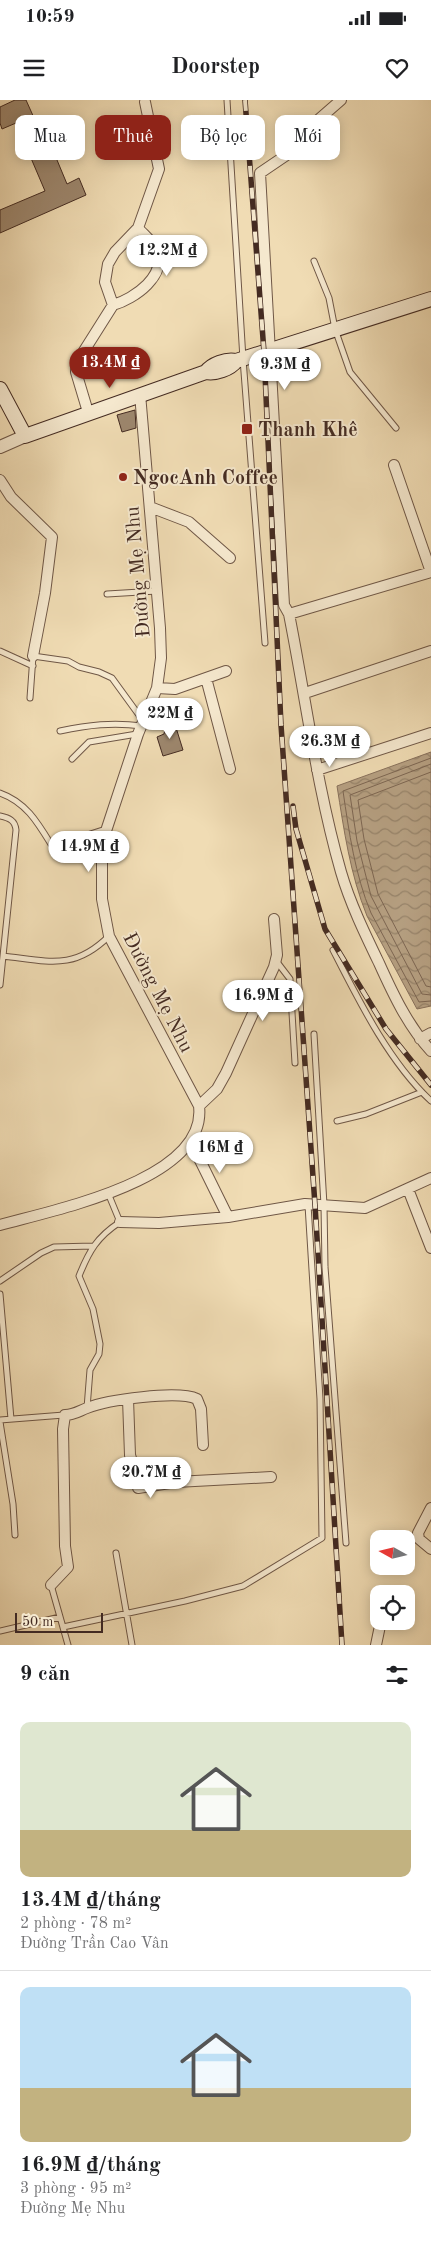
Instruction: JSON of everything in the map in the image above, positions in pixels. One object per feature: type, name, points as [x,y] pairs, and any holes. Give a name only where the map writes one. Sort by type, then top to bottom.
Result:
[{"type":"main road","points":[[0,389],[25,436],[88,412],[206,372],[212,374],[232,366],[240,360],[431,299]]},
{"type":"street","points":[[324,115],[341,100]]},
{"type":"street","points":[[113,304],[104,276],[115,252],[138,228],[159,169],[145,102]]},
{"type":"street","points":[[279,160],[260,173],[284,605],[289,614],[305,693],[317,770],[341,872],[361,926],[394,996],[420,1039],[431,1051]]},
{"type":"street","points":[[88,412],[76,372],[77,362],[113,304],[131,298],[144,288],[158,268],[156,249],[138,228]]},
{"type":"street","name":"Đường Mẹ Nhu","points":[[140,394],[161,658],[157,688],[105,832],[102,858],[102,899],[109,936],[199,1106]]},
{"type":"street","points":[[0,447],[25,436]]},
{"type":"street","points":[[289,614],[431,572],[394,464]]},
{"type":"street","points":[[0,480],[11,497],[52,537],[45,593],[33,661]]},
{"type":"street","points":[[150,507],[189,522],[230,558]]},
{"type":"street","points":[[305,693],[431,651]]},
{"type":"street","points":[[157,688],[175,689],[226,671]]},
{"type":"street","points":[[206,678],[230,769]]},
{"type":"street","points":[[317,770],[431,733]]},
{"type":"street","points":[[77,841],[105,832]]},
{"type":"street","points":[[0,1225],[108,1193],[160,1170],[178,1156],[191,1142],[199,1123],[199,1106],[217,1089],[226,1073],[276,962],[274,918]]},
{"type":"street","points":[[420,1039],[431,1033]]},
{"type":"street","points":[[191,1142],[228,1218]]},
{"type":"street","points":[[120,1222],[159,1223],[228,1218],[308,1204],[365,1208],[431,1178]]},
{"type":"street","points":[[408,1189],[431,1248]]},
{"type":"street","points":[[51,1585],[68,1567],[65,1546],[63,1429],[65,1415],[128,1399],[188,1394],[197,1398],[201,1409],[203,1445]]},
{"type":"street","points":[[128,1399],[130,1455],[138,1488],[176,1482],[271,1477]]},
{"type":"street","points":[[431,1508],[418,1533],[419,1539],[431,1548]]},
{"type":"street","points":[[376,1645],[379,1630]]},
{"type":"lane","points":[[227,100],[240,360],[264,643]]},
{"type":"lane","points":[[314,261],[329,298],[335,330],[350,372],[396,428]]},
{"type":"lane","points":[[107,594],[157,591]]},
{"type":"lane","points":[[0,651],[33,661],[68,661],[79,667],[99,672],[112,678],[141,728]]},
{"type":"lane","points":[[30,698],[33,661]]},
{"type":"lane","points":[[60,731],[93,724],[124,723],[141,728]]},
{"type":"lane","points":[[72,760],[89,742],[141,728]]},
{"type":"lane","points":[[0,793],[13,798],[34,816],[52,846],[77,841]]},
{"type":"lane","points":[[0,816],[12,820],[16,824],[0,985]]},
{"type":"lane","points":[[3,956],[57,963],[77,958],[96,949],[109,936]]},
{"type":"lane","points":[[333,950],[358,999],[387,1047],[431,1101]]},
{"type":"lane","points":[[276,962],[290,979],[295,1063]]},
{"type":"lane","points":[[314,1034],[324,1205],[325,1268],[346,1543]]},
{"type":"lane","points":[[337,1121],[366,1114],[422,1092]]},
{"type":"lane","points":[[87,1408],[90,1370],[98,1354],[100,1344],[93,1309],[80,1276],[93,1246],[105,1232],[120,1222],[108,1193]]},
{"type":"lane","points":[[63,1627],[184,1602],[243,1586],[322,1538],[320,1399],[308,1204]]},
{"type":"lane","points":[[0,1281],[54,1247],[93,1246]]},
{"type":"lane","points":[[0,1294],[11,1419]]},
{"type":"lane","points":[[15,1534],[13,1504],[0,1421],[65,1415]]},
{"type":"lane","points":[[116,1553],[132,1645]]},
{"type":"lane","points":[[51,1585],[68,1645]]},
{"type":"lane","points":[[0,1631],[60,1616]]},
{"type":"water","points":[[431,752],[431,1006],[417,1009],[367,916],[361,900],[348,852],[337,786]]},
{"type":"building","points":[[15,100],[26,100],[33,115],[15,115],[15,123],[2,129],[0,107]]},
{"type":"building","points":[[32,160],[57,160],[67,184],[79,178],[86,195],[0,233],[0,210],[45,191]]},
{"type":"building","points":[[135,410],[136,428],[122,432],[117,415]]},
{"type":"building","points":[[173,718],[183,750],[163,756],[157,737],[164,734],[166,725]]},
{"type":"railway","points":[[245,100],[264,352],[281,725],[315,1205],[342,1645]]},
{"type":"railway","points":[[293,806],[296,829],[325,929],[386,1029],[431,1085]]},
{"type":"place","name":"Thanh Khê","points":[[247,429]]},
{"type":"place","name":"NgocAnh Coffee","points":[[123,477]]}]
